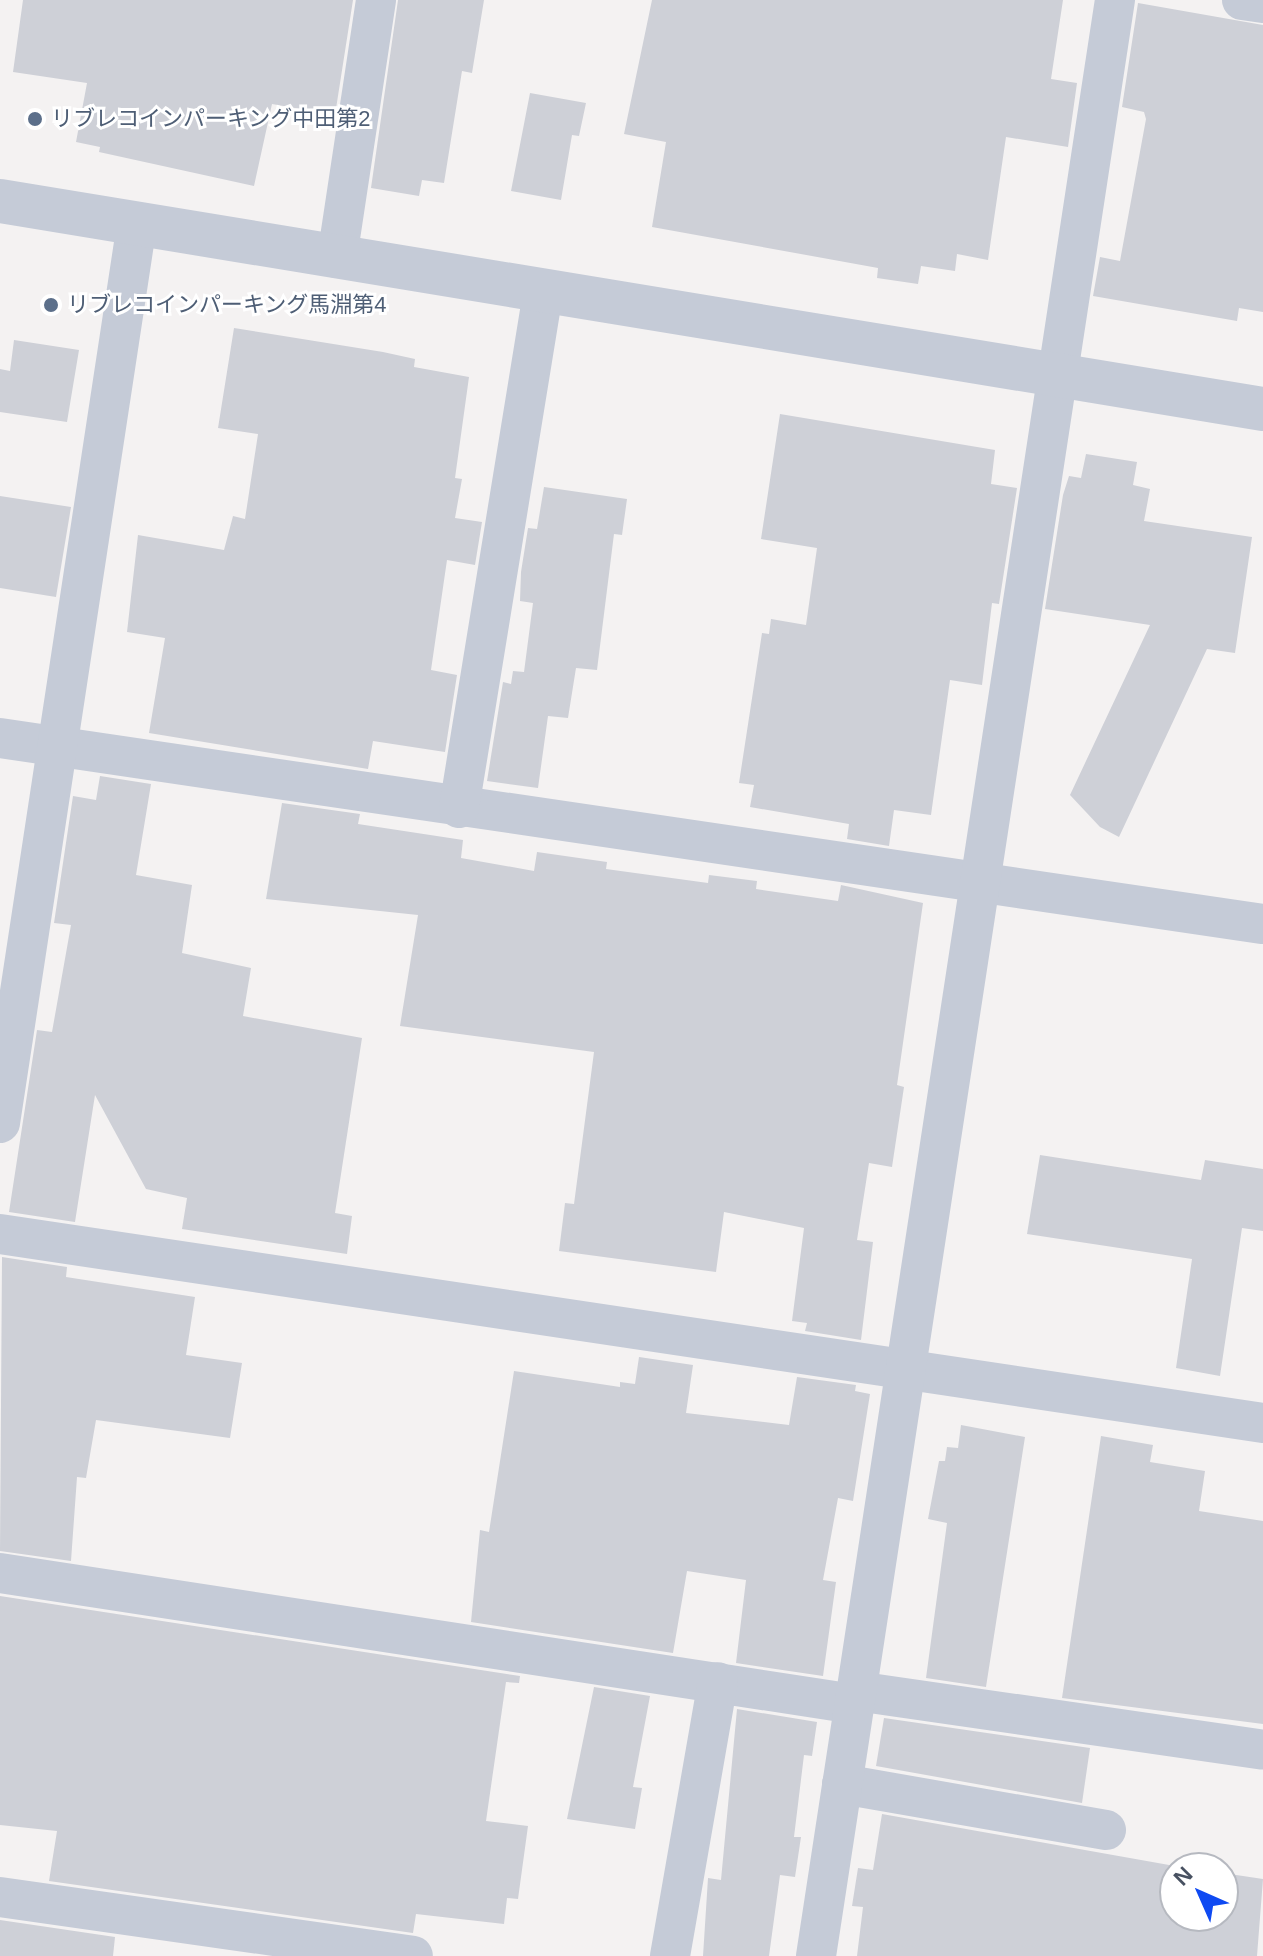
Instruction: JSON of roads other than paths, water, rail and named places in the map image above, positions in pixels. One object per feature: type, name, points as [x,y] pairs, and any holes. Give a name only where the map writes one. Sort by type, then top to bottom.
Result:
[{"type":"street","points":[[337,258],[376,0]]},
{"type":"street","points":[[816,1956],[1115,0]]},
{"type":"street","points":[[1242,0],[1263,3]]},
{"type":"street","points":[[0,201],[1058,378],[1263,409]]},
{"type":"street","points":[[0,1123],[137,224]]},
{"type":"street","points":[[459,808],[543,293]]},
{"type":"street","points":[[0,738],[980,886],[1263,924]]},
{"type":"street","points":[[0,1234],[1263,1423]]},
{"type":"street","points":[[0,1573],[718,1682],[1263,1750]]},
{"type":"street","points":[[670,1956],[718,1682]]},
{"type":"street","points":[[842,1784],[1106,1830]]},
{"type":"street","points":[[0,1897],[413,1956]]},
{"type":"place","name":"リブレコインパーキング中田第2","points":[[35,119]]},
{"type":"place","name":"リブレコインパーキング馬淵第4","points":[[51,305]]}]
